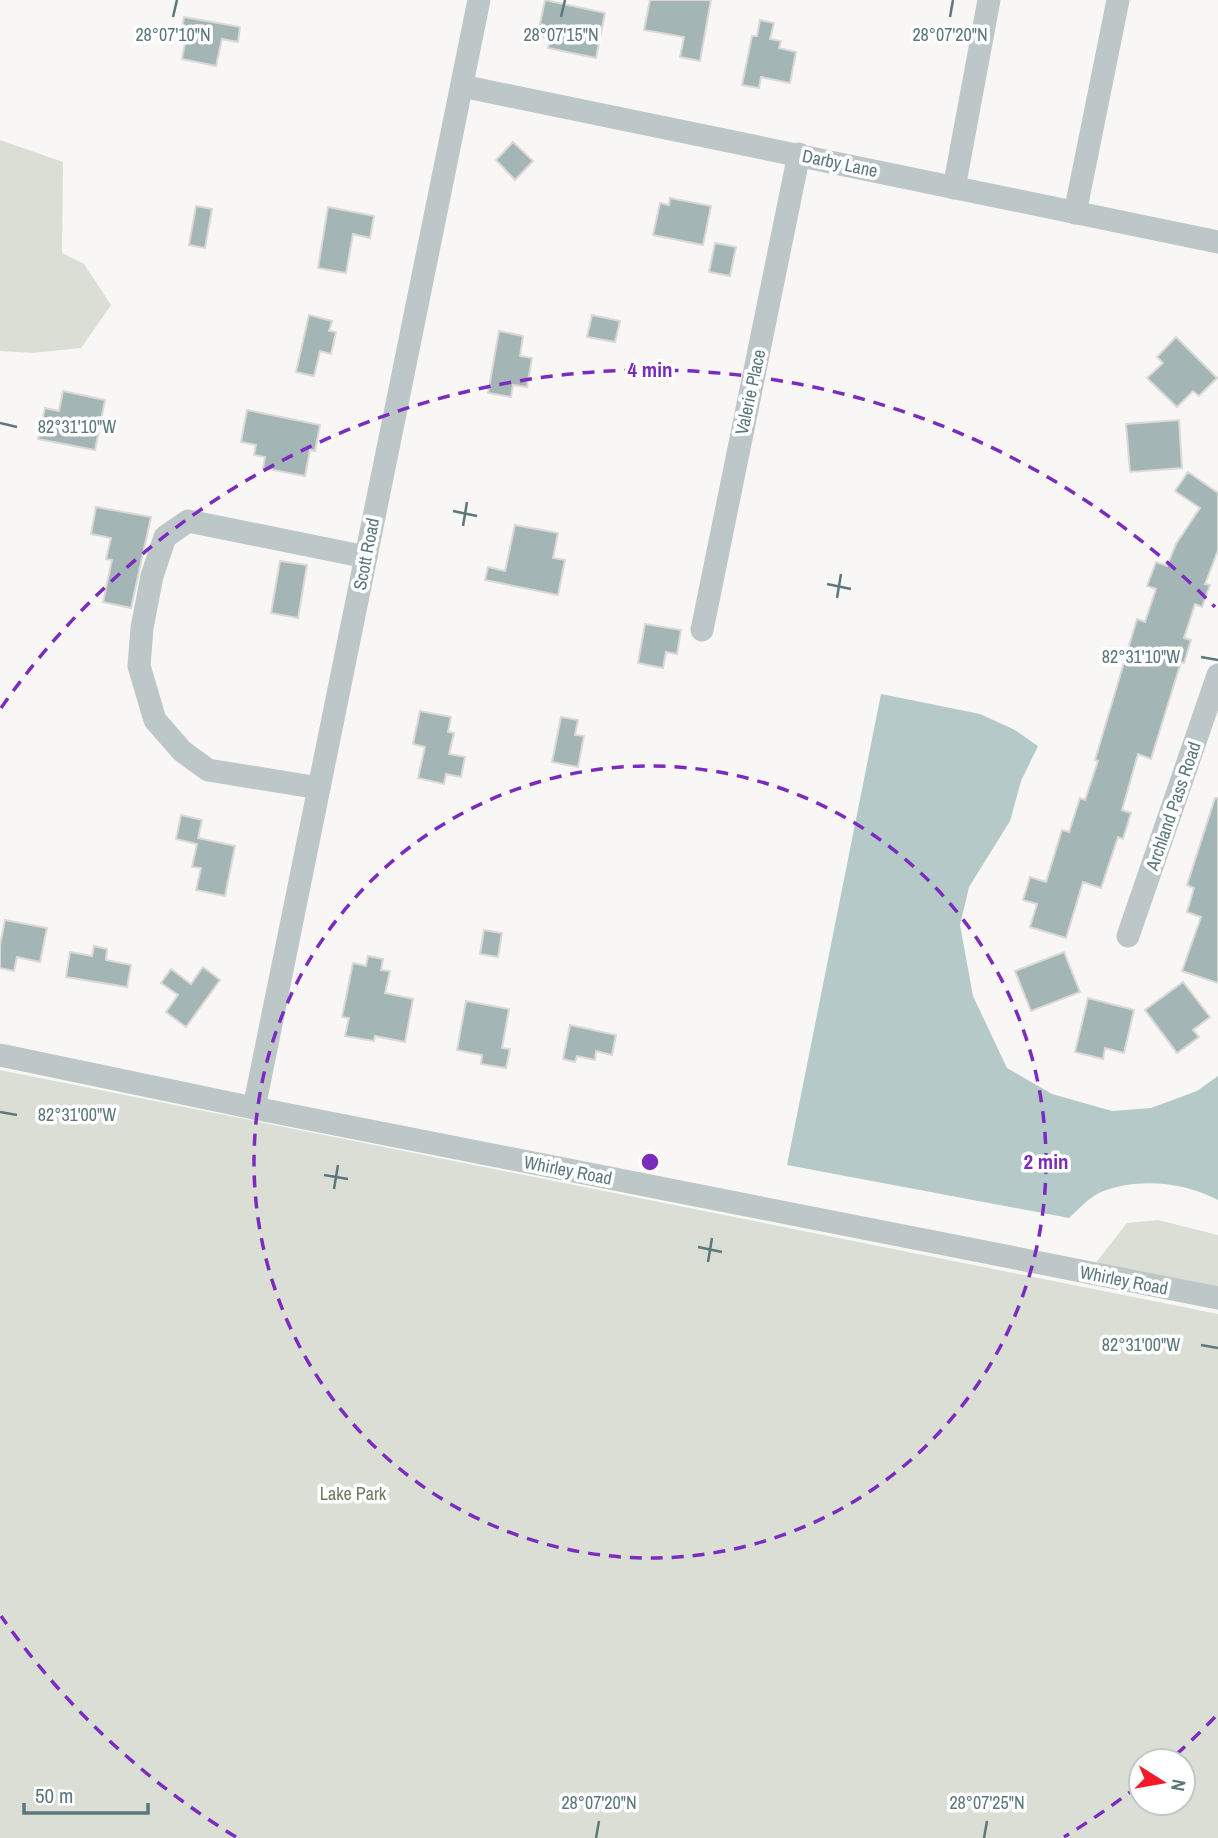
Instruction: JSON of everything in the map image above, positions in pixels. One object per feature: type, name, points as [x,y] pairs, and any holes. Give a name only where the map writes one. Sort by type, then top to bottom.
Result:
[{"type":"street","name":"Scott Road","points":[[254,1108],[479,0]]},
{"type":"street","points":[[954,187],[989,0]]},
{"type":"street","points":[[1075,213],[1118,0]]},
{"type":"street","name":"Darby Lane","points":[[462,86],[1218,242]]},
{"type":"street","name":"Valerie Place","points":[[702,630],[799,155]]},
{"type":"street","points":[[319,788],[208,770],[183,751],[155,720],[139,666],[142,628],[152,576],[166,537],[187,521],[366,557]]},
{"type":"street","name":"Archland Pass Road","points":[[1128,936],[1218,676]]},
{"type":"street","name":"Whirley Road","points":[[0,1055],[254,1108],[1218,1298]]},
{"type":"green space","points":[[0,140],[63,162],[62,253],[84,264],[111,305],[81,348],[33,353],[0,351]]},
{"type":"green space","name":"Lake Park","points":[[0,1070],[1218,1314],[1218,1838],[0,1838]]},
{"type":"green space","points":[[1158,1220],[1218,1235],[1218,1290],[1094,1265],[1127,1223]]},
{"type":"shaded area","points":[[881,694],[980,714],[1015,730],[1038,746],[1021,781],[1010,821],[969,887],[960,925],[973,996],[1007,1068],[1052,1094],[1112,1111],[1151,1108],[1197,1091],[1218,1076],[1218,1200],[1190,1189],[1144,1183],[1099,1193],[1069,1218],[787,1165]]},
{"type":"building","points":[[545,0],[605,13],[596,58],[548,48],[550,39],[542,37],[544,25],[540,24]]},
{"type":"building","points":[[650,0],[711,0],[700,61],[680,57],[684,37],[644,30]]},
{"type":"building","points":[[184,17],[240,27],[238,42],[222,39],[216,66],[182,59],[187,33],[181,32]]},
{"type":"building","points":[[760,20],[774,23],[770,39],[781,41],[779,48],[796,52],[790,83],[761,77],[759,88],[742,85],[752,36],[757,36]]},
{"type":"building","points":[[513,142],[533,161],[515,180],[496,160]]},
{"type":"building","points":[[670,198],[711,206],[703,245],[653,235],[660,203],[669,205]]},
{"type":"building","points":[[196,206],[212,209],[205,248],[189,245]]},
{"type":"building","points":[[328,207],[374,216],[370,238],[353,234],[346,273],[318,268]]},
{"type":"building","points":[[715,243],[736,247],[730,276],[709,272]]},
{"type":"building","points":[[309,315],[332,321],[329,331],[336,332],[331,354],[320,351],[314,376],[296,372]]},
{"type":"building","points":[[592,315],[620,321],[615,342],[587,337]]},
{"type":"building","points":[[499,331],[523,336],[520,356],[532,358],[527,387],[513,385],[511,397],[488,393]]},
{"type":"building","points":[[1176,337],[1217,378],[1199,396],[1193,391],[1177,407],[1147,378],[1163,363],[1157,357]]},
{"type":"building","points":[[63,391],[105,400],[95,450],[38,439],[45,408],[59,411]]},
{"type":"building","points":[[247,410],[320,425],[315,451],[310,450],[305,476],[263,468],[265,457],[254,455],[256,445],[241,442]]},
{"type":"building","points":[[1179,420],[1182,468],[1130,472],[1126,424]]},
{"type":"building","points":[[1188,472],[1218,493],[1218,550],[1205,584],[1210,585],[1202,607],[1195,604],[1184,638],[1191,640],[1184,663],[1181,662],[1151,759],[1138,754],[1122,810],[1131,813],[1123,839],[1118,837],[1101,888],[1083,882],[1066,938],[1030,927],[1037,904],[1023,900],[1030,877],[1046,882],[1062,830],[1069,832],[1080,798],[1085,800],[1137,619],[1145,622],[1156,589],[1147,586],[1156,562],[1167,566],[1176,544],[1200,508],[1175,491]]},
{"type":"building","points":[[96,507],[151,517],[131,608],[103,602],[112,560],[106,559],[111,538],[91,534]]},
{"type":"building","points":[[515,525],[558,533],[553,558],[565,560],[558,595],[485,580],[488,567],[505,571]]},
{"type":"building","points":[[280,561],[307,565],[298,618],[271,613]]},
{"type":"building","points":[[645,624],[681,630],[677,654],[666,652],[663,668],[638,663]]},
{"type":"building","points":[[420,711],[451,717],[448,732],[454,733],[449,754],[465,757],[461,777],[446,774],[444,784],[418,778],[425,747],[413,744]]},
{"type":"building","points":[[561,717],[578,720],[575,735],[584,736],[578,767],[552,762]]},
{"type":"building","points":[[1215,798],[1218,798],[1218,983],[1182,971],[1201,917],[1187,912],[1194,888],[1187,885]]},
{"type":"building","points":[[181,815],[202,820],[198,838],[235,846],[225,896],[196,890],[201,868],[192,867],[197,844],[176,839]]},
{"type":"building","points":[[5,920],[47,928],[40,962],[17,957],[14,971],[0,968],[0,945]]},
{"type":"building","points":[[484,930],[502,933],[498,957],[480,954]]},
{"type":"building","points":[[94,946],[107,949],[106,960],[131,965],[127,987],[66,977],[70,952],[92,956]]},
{"type":"building","points":[[1064,952],[1080,992],[1031,1011],[1015,971]]},
{"type":"building","points":[[368,956],[383,959],[381,970],[390,971],[385,993],[413,999],[405,1042],[375,1036],[374,1041],[345,1036],[349,1018],[342,1017],[353,963],[366,966]]},
{"type":"building","points":[[203,967],[220,980],[186,1027],[166,1012],[178,995],[161,983],[171,969],[191,984]]},
{"type":"building","points":[[1183,982],[1210,1017],[1193,1030],[1199,1037],[1177,1053],[1145,1010]]},
{"type":"building","points":[[1088,998],[1134,1010],[1124,1053],[1105,1048],[1103,1059],[1075,1052]]},
{"type":"building","points":[[466,1001],[509,1009],[502,1048],[510,1049],[506,1068],[481,1064],[482,1055],[457,1050]]},
{"type":"building","points":[[570,1025],[616,1035],[612,1055],[596,1051],[595,1060],[577,1056],[575,1062],[563,1059]]}]
